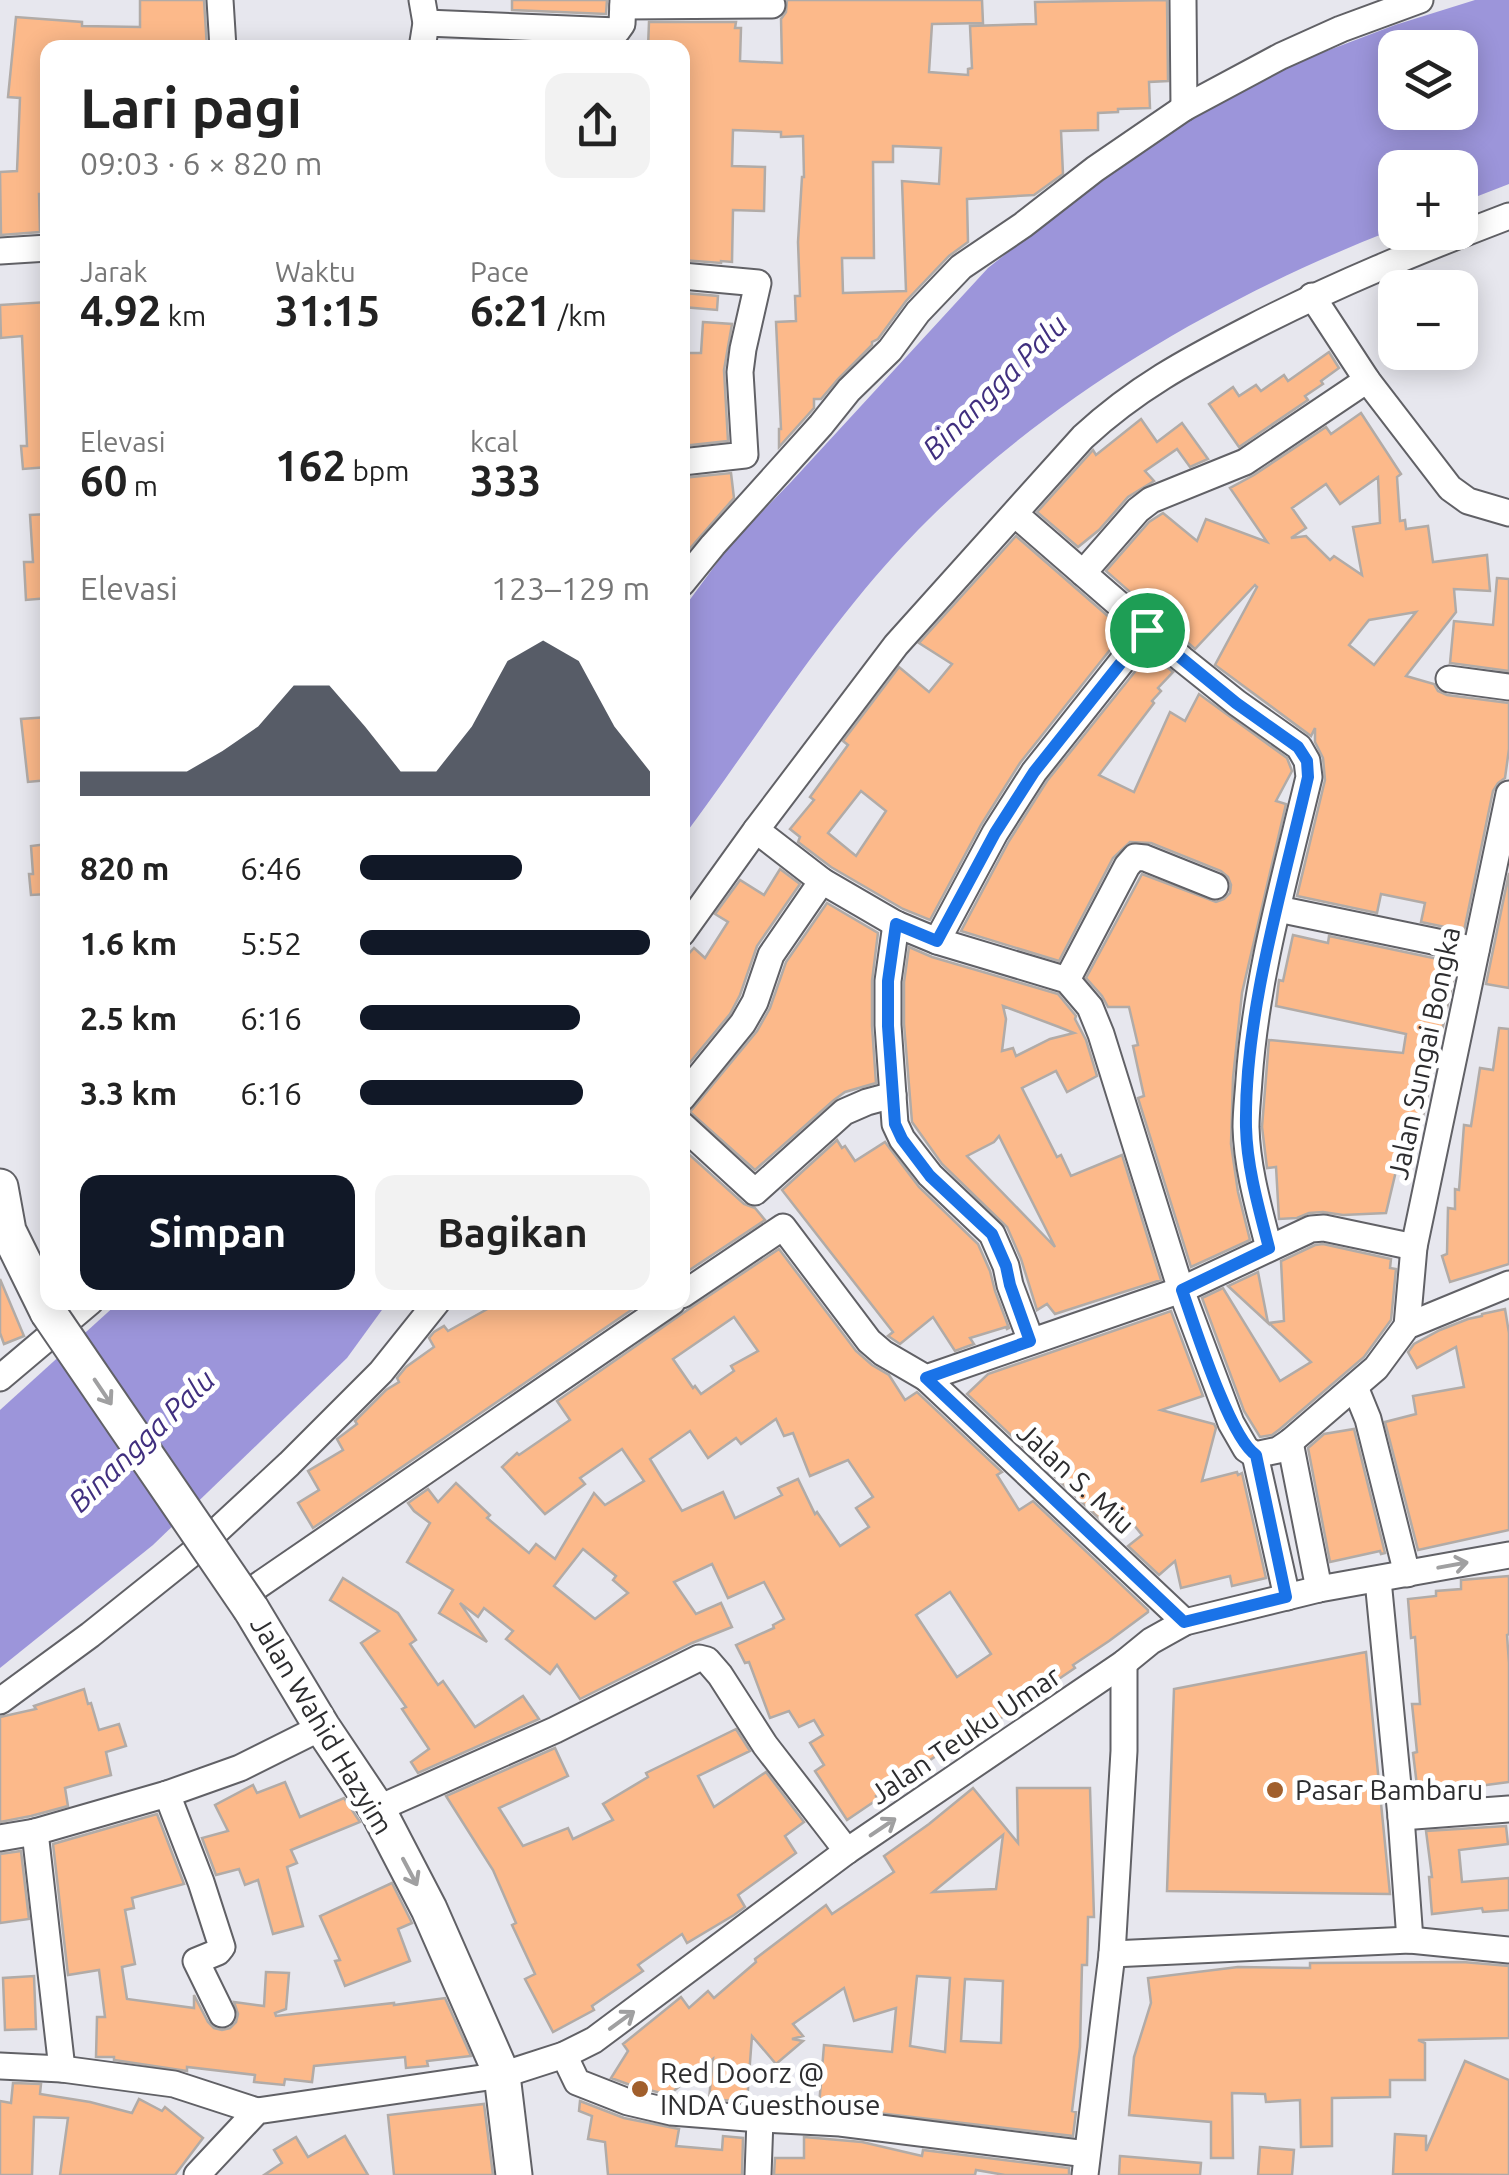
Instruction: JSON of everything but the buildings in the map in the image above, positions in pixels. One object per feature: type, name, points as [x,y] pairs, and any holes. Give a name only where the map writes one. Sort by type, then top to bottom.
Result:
[{"type":"street","points":[[220,0],[222,40]]},
{"type":"street","points":[[1183,0],[1184,108]]},
{"type":"street","points":[[690,574],[961,267],[1184,108],[1281,56],[1420,0]]},
{"type":"street","points":[[423,24],[617,31],[621,28],[623,3],[772,5]]},
{"type":"street","points":[[690,921],[896,645],[1083,437],[1117,406],[1193,358],[1312,296],[1509,216]]},
{"type":"street","points":[[0,251],[40,248]]},
{"type":"street","points":[[690,277],[758,283],[740,372],[752,504]]},
{"type":"street","points":[[1312,296],[1367,380],[1450,488],[1468,501],[1509,513]]},
{"type":"street","points":[[1083,573],[1151,500],[1245,462],[1367,380]]},
{"type":"street","points":[[690,461],[745,454]]},
{"type":"street","points":[[1015,514],[1147,630],[1236,703],[1298,747],[1307,761],[1308,777],[1256,1014],[1246,1127],[1256,1197],[1269,1248]]},
{"type":"street","points":[[937,941],[995,833],[1034,772],[1147,630]]},
{"type":"street","points":[[1449,679],[1509,687]]},
{"type":"street","name":"Jalan Sungai Bongka","points":[[1408,1326],[1414,1247],[1509,794]]},
{"type":"street","points":[[756,830],[822,881],[896,924],[937,941],[1067,980],[1090,1007],[1182,1290],[1231,1423],[1246,1449],[1256,1455],[1278,1450],[1290,1442],[1376,1368],[1408,1326],[1509,1284]]},
{"type":"street","points":[[1067,980],[1135,857],[1215,886]]},
{"type":"street","points":[[690,1088],[743,1023],[755,1002],[771,955],[822,881]]},
{"type":"street","points":[[1278,909],[1476,950]]},
{"type":"street","points":[[896,924],[888,981],[895,1124],[916,1160],[992,1234],[1030,1341]]},
{"type":"street","points":[[755,1192],[844,1112],[894,1096]]},
{"type":"street","name":"Jalan S. Miu","points":[[690,1132],[755,1192],[869,1341],[926,1378],[1184,1622]]},
{"type":"street","name":"Jalan Wahid Hazyim","points":[[0,1187],[4,1233],[40,1298]]},
{"type":"street","points":[[690,1290],[783,1227]]},
{"type":"street","points":[[926,1378],[1182,1290],[1311,1229],[1324,1228],[1414,1247]]},
{"type":"street","name":"Jalan Wahid Hazyim","points":[[47,1310],[247,1603],[377,1809],[429,1909],[502,2075],[514,2175]]},
{"type":"street","points":[[0,1378],[81,1310]]},
{"type":"street","points":[[0,1701],[195,1551],[381,1372],[433,1310]]},
{"type":"street","points":[[247,1603],[661,1310]]},
{"type":"street","points":[[1355,1387],[1368,1418],[1407,1574]]},
{"type":"street","points":[[1290,1442],[1318,1589]]},
{"type":"street","points":[[1256,1455],[1286,1597]]},
{"type":"street","name":"Jalan Teuku Umar","points":[[257,2111],[502,2075],[564,2054],[594,2040],[847,1851],[1184,1622],[1318,1589],[1509,1555]]},
{"type":"street","points":[[1378,1580],[1410,1940]]},
{"type":"street","points":[[377,1809],[566,1724],[699,1658],[707,1660],[720,1675],[766,1744],[847,1851]]},
{"type":"street","points":[[564,2054],[577,2082],[628,2102],[671,2112],[840,2122],[1086,2164],[1112,1954],[1124,1751],[1124,1662]]},
{"type":"street","points":[[0,1838],[35,1832],[166,1794],[240,1768],[322,1727]]},
{"type":"street","points":[[166,1794],[222,1947],[196,1961],[222,2014]]},
{"type":"street","points":[[1401,1818],[1509,1809]]},
{"type":"street","points":[[35,1832],[62,2069]]},
{"type":"street","points":[[1112,1954],[1410,1940],[1509,1950]]},
{"type":"street","points":[[0,2066],[62,2069],[174,2084],[257,2111],[198,2175]]},
{"type":"street","points":[[758,2175],[760,2120]]},
{"type":"water","name":"Binangga Palu","points":[[1475,0],[1509,0],[1509,184],[1478,196],[1478,150],[1378,150],[1378,236],[1266,286],[1140,355],[1023,436],[969,482],[918,530],[854,603],[690,827],[690,599],[752,522],[988,268],[1165,127],[1266,74],[1378,31],[1378,130],[1478,130],[1478,30],[1382,30]]},
{"type":"water","name":"Binangga Palu","points":[[110,1310],[382,1310],[347,1358],[153,1545],[0,1668],[0,1410]]},
{"type":"place","name":"Pasar Bambaru","points":[[1275,1790]]},
{"type":"place","name":"Red Doorz @ INDA Guesthouse","points":[[640,2089]]},
{"type":"route","points":[[1147,630],[1236,703],[1298,747],[1307,761],[1308,777],[1267,956],[1250,1066],[1246,1127],[1256,1197],[1269,1248],[1182,1290],[1231,1423],[1246,1449],[1256,1455],[1286,1597],[1184,1622],[926,1378],[1030,1341],[992,1234],[930,1176],[895,1124],[888,1026],[888,981],[896,924],[937,941],[995,833],[1034,772],[1147,630]]}]
